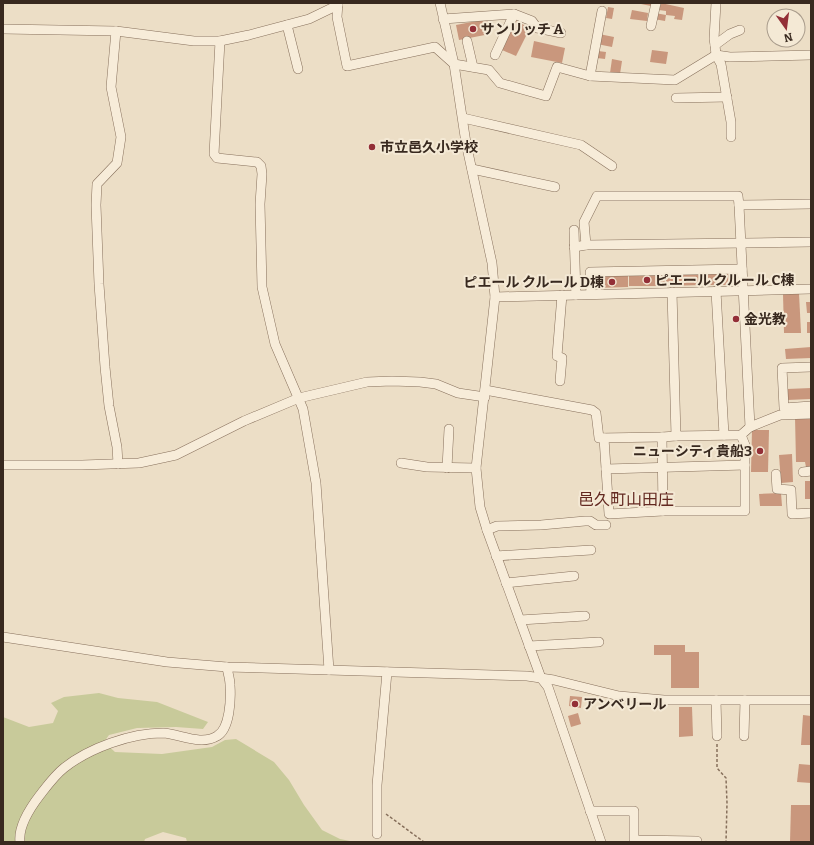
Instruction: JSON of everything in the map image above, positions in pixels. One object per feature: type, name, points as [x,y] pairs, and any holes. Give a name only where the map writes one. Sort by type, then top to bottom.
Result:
[{"type":"street","points":[[440,3],[454,64],[472,169],[492,263],[495,297],[476,468],[480,507],[496,556],[541,678],[548,687],[601,842]]},
{"type":"street","points":[[651,26],[656,3]]},
{"type":"street","points":[[716,3],[714,39],[715,50],[721,64],[731,122],[731,137]]},
{"type":"street","points":[[338,4],[337,17],[347,66],[435,47],[454,64],[489,70],[500,83],[546,96],[557,67],[590,76],[675,80],[715,50],[730,34],[740,30]]},
{"type":"street","points":[[3,29],[116,31],[194,41],[220,41],[309,19],[338,4]]},
{"type":"street","points":[[590,76],[602,11]]},
{"type":"street","points":[[443,19],[514,14],[532,21],[537,28],[561,33]]},
{"type":"street","points":[[495,55],[514,14]]},
{"type":"street","points":[[287,25],[298,69]]},
{"type":"street","points":[[116,31],[111,87],[121,137],[117,163],[97,184],[96,205],[99,284],[105,367],[109,406],[117,448],[118,464]]},
{"type":"street","points":[[220,41],[214,154],[217,158],[258,162],[261,166],[260,232],[262,286],[276,344],[303,409],[316,483],[329,670]]},
{"type":"street","points":[[467,41],[473,67]]},
{"type":"street","points":[[715,50],[730,57],[811,55]]},
{"type":"street","points":[[676,98],[727,97]]},
{"type":"street","points":[[463,118],[581,145],[612,166]]},
{"type":"street","points":[[472,169],[555,187]]},
{"type":"street","points":[[586,245],[584,222],[597,196],[738,196],[750,427]]},
{"type":"street","points":[[739,205],[811,204]]},
{"type":"street","points":[[574,230],[576,295]]},
{"type":"street","points":[[574,247],[586,245],[811,242]]},
{"type":"street","points":[[591,294],[590,272],[742,269]]},
{"type":"street","points":[[495,297],[811,288]]},
{"type":"street","points":[[716,291],[724,435]]},
{"type":"street","points":[[672,292],[676,436]]},
{"type":"street","points":[[560,381],[562,358],[557,356],[562,295]]},
{"type":"street","points":[[811,367],[782,368],[784,408],[811,406]]},
{"type":"street","points":[[3,465],[139,463],[176,455],[244,421],[299,398],[367,382],[392,381],[436,384],[458,393],[485,394],[592,410],[596,413],[599,438],[741,435],[750,427],[780,415],[811,414]]},
{"type":"street","points":[[447,468],[449,429]]},
{"type":"street","points":[[604,438],[609,514],[745,510],[745,445],[741,435]]},
{"type":"street","points":[[662,437],[663,512]]},
{"type":"street","points":[[401,463],[427,467],[476,468]]},
{"type":"street","points":[[606,468],[745,465]]},
{"type":"street","points":[[776,474],[777,489],[791,490],[792,514],[811,513]]},
{"type":"street","points":[[487,530],[497,526],[541,525],[585,521],[590,521],[596,525],[606,525]]},
{"type":"street","points":[[496,556],[590,550]]},
{"type":"street","points":[[506,583],[574,576]]},
{"type":"street","points":[[520,620],[585,616]]},
{"type":"street","points":[[3,637],[167,662],[227,667],[527,676],[619,696],[664,700],[811,700]]},
{"type":"street","points":[[529,646],[599,642]]},
{"type":"street","points":[[20,842],[19,837],[23,822],[32,805],[64,768],[89,752],[136,736],[164,733],[202,740],[217,737],[225,729],[229,709],[230,684],[227,667]]},
{"type":"street","points":[[377,834],[377,785],[387,672]]},
{"type":"street","points":[[716,700],[717,736]]},
{"type":"street","points":[[744,736],[745,700]]},
{"type":"street","points":[[590,810],[634,811],[634,840],[697,841]]},
{"type":"path","points":[[717,736],[717,768],[726,778],[726,842]]},
{"type":"path","points":[[378,808],[424,842]]},
{"type":"green space","points":[[99,693],[118,698],[157,702],[208,722],[203,729],[176,727],[137,728],[109,735],[104,742],[115,752],[162,754],[212,747],[225,740],[236,739],[274,762],[289,780],[304,805],[322,830],[340,839],[355,842],[187,842],[186,838],[163,832],[145,839],[144,842],[3,842],[3,717],[29,727],[53,723],[58,711],[51,703],[64,697]]},
{"type":"building","points":[[636,3],[651,3],[651,6]]},
{"type":"building","points":[[661,3],[684,8],[682,20],[674,19],[675,16],[666,15],[666,11],[659,10]]},
{"type":"building","points":[[608,7],[614,8],[612,19],[606,18]]},
{"type":"building","points":[[632,10],[648,13],[647,21],[630,19]]},
{"type":"building","points":[[655,13],[666,15],[665,21],[654,19]]},
{"type":"building","name":"サンリッチ A","points":[[487,19],[490,34],[459,40],[456,25]]},
{"type":"building","points":[[516,21],[530,28],[516,56],[502,50]]},
{"type":"building","points":[[599,34],[614,37],[612,47],[597,44]]},
{"type":"building","points":[[534,41],[565,48],[562,63],[531,57]]},
{"type":"building","points":[[652,50],[668,52],[666,64],[650,62]]},
{"type":"building","points":[[598,51],[606,52],[605,59],[597,58]]},
{"type":"building","points":[[612,59],[622,61],[620,74],[610,73]]},
{"type":"building","points":[[702,273],[737,273],[738,285],[702,285]]},
{"type":"building","name":"ピエール クルール C棟","points":[[664,274],[665,286],[629,286],[629,275]]},
{"type":"building","points":[[666,274],[701,274],[701,285],[666,286]]},
{"type":"building","name":"ピエール クルール D棟","points":[[628,275],[628,287],[596,288],[595,276]]},
{"type":"building","points":[[799,293],[801,333],[784,333],[783,294]]},
{"type":"building","points":[[806,302],[811,302],[811,313],[807,313]]},
{"type":"building","points":[[807,322],[811,322],[811,333],[807,333]]},
{"type":"building","points":[[811,347],[811,358],[786,359],[785,349]]},
{"type":"building","points":[[811,388],[811,399],[787,400],[787,389]]},
{"type":"building","points":[[811,416],[811,467],[806,467],[805,462],[796,462],[795,417]]},
{"type":"building","name":"ニューシティ貴船3","points":[[752,430],[769,430],[768,472],[751,472]]},
{"type":"building","points":[[792,454],[793,482],[781,483],[779,455]]},
{"type":"building","points":[[805,481],[811,481],[811,499],[805,499]]},
{"type":"building","points":[[781,493],[782,506],[760,506],[759,494]]},
{"type":"building","points":[[654,645],[685,645],[685,652],[699,652],[699,688],[671,688],[671,655],[654,655]]},
{"type":"building","points":[[570,696],[582,697],[581,708],[569,706]]},
{"type":"building","points":[[679,707],[692,707],[693,736],[679,737]]},
{"type":"building","points":[[578,713],[581,724],[571,727],[568,716]]},
{"type":"building","points":[[803,715],[811,716],[811,745],[801,745]]},
{"type":"building","points":[[799,764],[811,765],[811,783],[797,782]]},
{"type":"building","points":[[791,805],[811,805],[811,842],[790,842]]},
{"type":"place","name":"サンリッチ A","points":[[473,29]]},
{"type":"place","name":"市立邑久小学校","points":[[372,147]]},
{"type":"place","name":"ピエール クルール C棟","points":[[647,280]]},
{"type":"place","name":"ピエール クルール D棟","points":[[612,282]]},
{"type":"place","name":"金光教","points":[[736,319]]},
{"type":"place","name":"ニューシティ貴船3","points":[[760,451]]},
{"type":"place","name":"アンベリール","points":[[575,704]]},
{"type":"district","name":"邑久町山田庄","points":[[626,499]]}]
